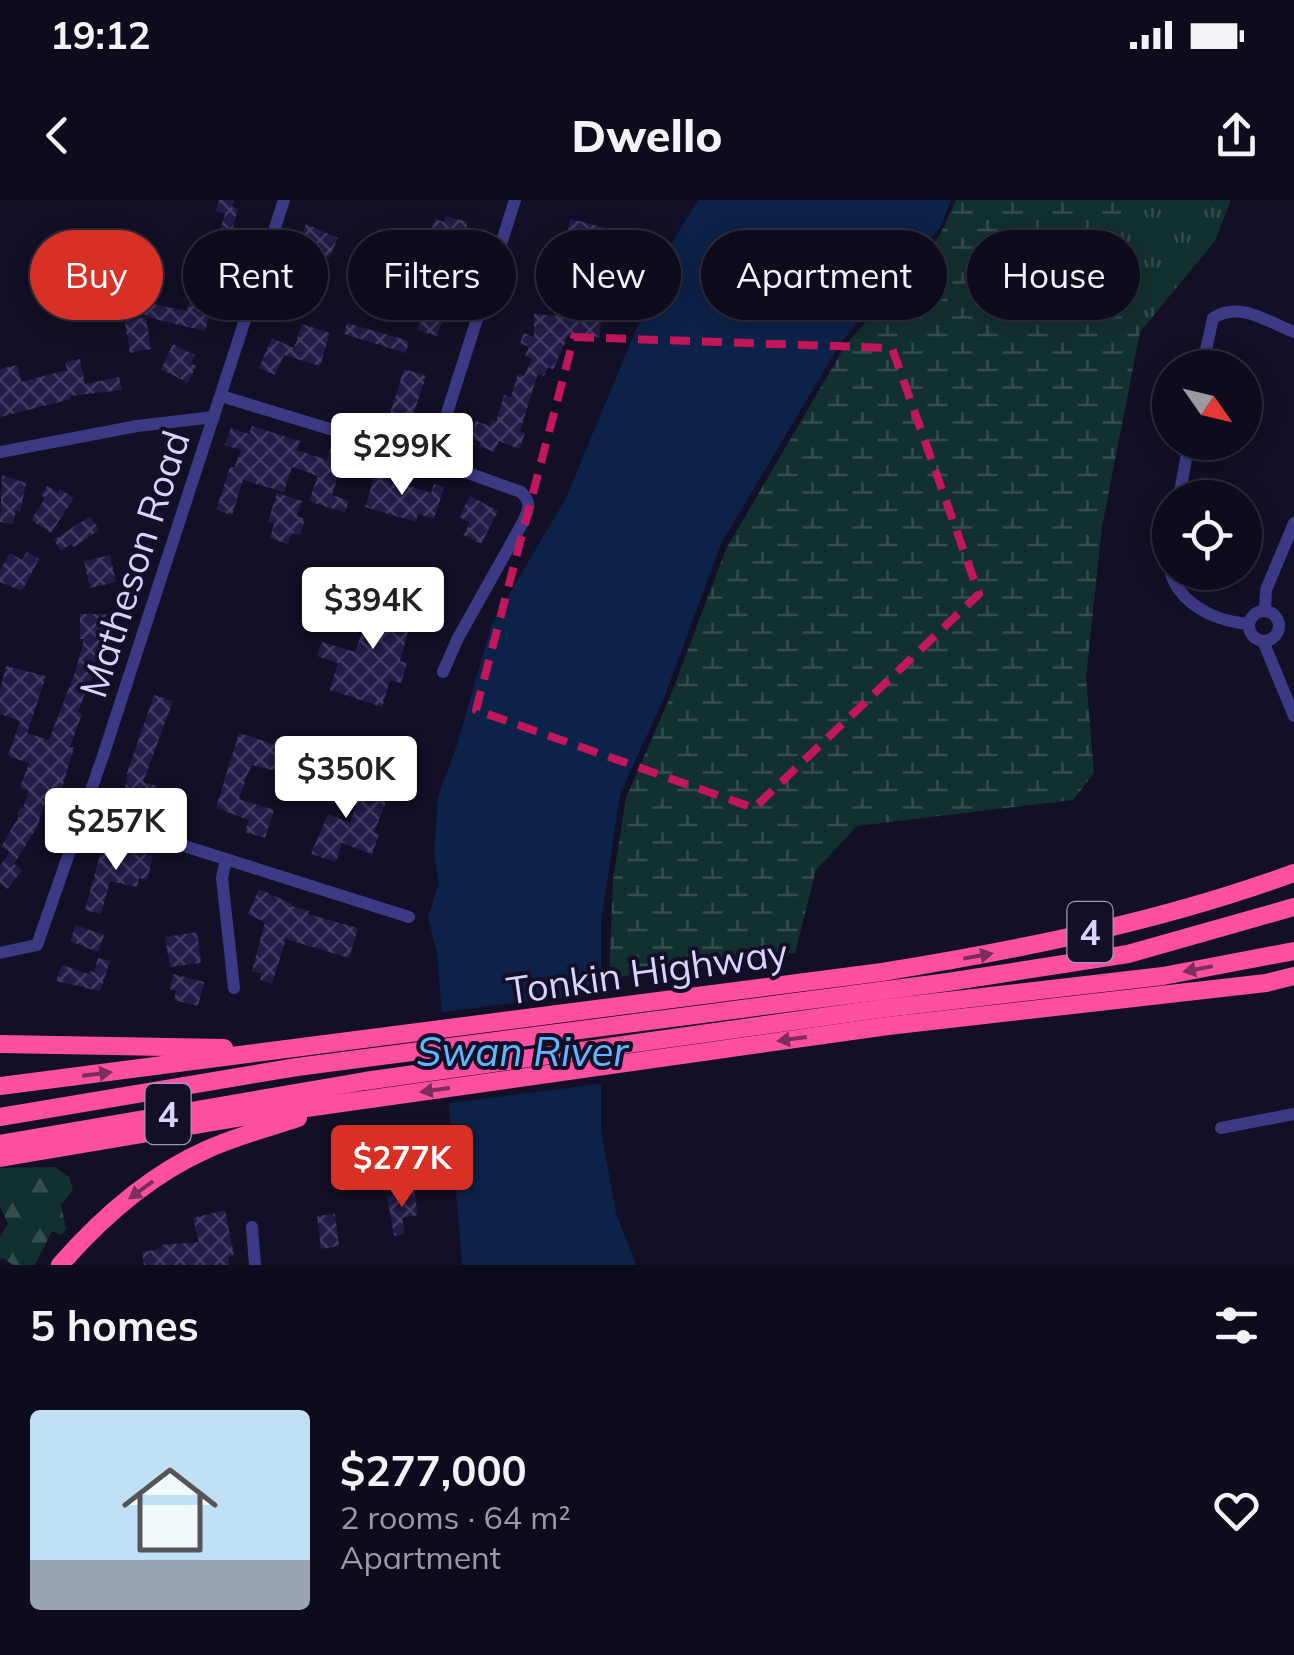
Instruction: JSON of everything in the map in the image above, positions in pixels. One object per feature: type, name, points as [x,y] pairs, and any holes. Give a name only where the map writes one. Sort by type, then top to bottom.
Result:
[{"type":"highway","name":"Tonkin Highway","points":[[0,1117],[361,1050],[997,953],[1203,904],[1294,874]]},
{"type":"highway","name":"Tonkin Highway","points":[[0,1086],[337,1044],[361,1050],[948,982],[1128,954],[1294,907]]},
{"type":"highway","name":"Tonkin Highway","points":[[0,1144],[886,1008],[1162,976],[1294,951]]},
{"type":"highway","points":[[60,1265],[116,1209],[205,1150],[340,1104],[366,1090],[1266,983],[1294,976]]},
{"type":"highway","points":[[0,1044],[158,1049],[337,1044]]},
{"type":"highway","points":[[0,1158],[340,1104]]},
{"type":"street","name":"Matheson Road","points":[[0,953],[37,945],[284,200]]},
{"type":"street","points":[[432,460],[515,200]]},
{"type":"street","points":[[1206,350],[1213,318],[1230,309],[1294,332]]},
{"type":"street","points":[[222,396],[432,460],[521,492],[528,499],[530,507],[458,638],[444,672]]},
{"type":"street","points":[[0,452],[138,426],[214,417]]},
{"type":"street","points":[[1265,611],[1266,590],[1294,524]]},
{"type":"street","points":[[1178,590],[1226,622],[1250,624]]},
{"type":"street","points":[[1263,641],[1287,628],[1265,611],[1255,614],[1250,624],[1252,635],[1263,641],[1294,716]]},
{"type":"street","points":[[83,814],[409,917]]},
{"type":"street","points":[[226,859],[222,878],[234,988]]},
{"type":"street","points":[[1222,1128],[1294,1114]]},
{"type":"street","points":[[252,1227],[256,1265]]},
{"type":"highlighted area","points":[[574,337],[892,348],[979,594],[754,808],[476,710]]},
{"type":"green space","points":[[956,200],[1124,200],[1117,230],[967,230],[967,320],[1136,320],[1140,332],[1102,527],[1086,677],[1094,773],[1073,800],[857,826],[816,870],[795,953],[609,978],[613,880],[626,798],[670,697],[726,549],[845,346],[867,320],[947,320],[947,230],[942,230]]},
{"type":"green space","points":[[1124,200],[1231,200],[1215,241],[1140,332],[1136,320],[1140,320],[1140,230],[1117,230]]},
{"type":"green space","points":[[55,1167],[69,1177],[73,1190],[61,1205],[66,1229],[61,1235],[52,1231],[35,1265],[13,1265],[0,1259],[0,1237],[8,1224],[0,1206],[0,1168]]},
{"type":"water","name":"Swan River","points":[[698,200],[951,200],[938,230],[701,230],[701,320],[860,320],[841,342],[721,544],[664,698],[620,794],[601,923],[601,1129],[616,1213],[636,1265],[462,1265],[437,953],[428,917],[439,883],[434,855],[438,797],[492,623],[565,500],[640,320],[681,320],[680,230]]},
{"type":"pier","points":[[607,991],[606,1083],[442,1104],[436,1013]]},
{"type":"building","points":[[219,200],[234,200],[232,207],[238,209],[232,230],[220,230],[225,214],[216,211]]},
{"type":"building","points":[[446,216],[468,222],[466,230],[431,230],[435,219],[444,222]]},
{"type":"building","points":[[571,219],[614,230],[568,230]]},
{"type":"building","points":[[328,234],[338,238],[328,258]]},
{"type":"building","points":[[163,306],[183,310],[183,320],[208,320],[205,331],[159,320],[163,320]]},
{"type":"building","points":[[534,314],[536,320],[601,320],[600,337],[568,336],[553,370],[548,367],[544,376],[538,373],[520,431],[525,433],[519,449],[499,441],[494,452],[469,438],[476,421],[490,426],[492,420],[496,422],[504,395],[511,397],[518,374],[524,376],[532,359],[525,356],[529,347],[520,343],[524,333],[534,337]]},
{"type":"building","points":[[146,320],[151,349],[130,353],[125,322]]},
{"type":"building","points":[[420,320],[442,320],[437,336],[417,330]]},
{"type":"building","points":[[347,323],[409,341],[406,353],[344,334]]},
{"type":"building","points":[[302,324],[330,333],[320,366],[284,355],[275,375],[259,368],[272,338],[294,348]]},
{"type":"building","points":[[173,344],[195,355],[191,363],[196,366],[188,383],[161,369]]},
{"type":"building","points":[[80,359],[85,384],[119,377],[122,390],[70,396],[71,399],[0,417],[0,369],[18,365],[21,382],[67,370],[65,362]]},
{"type":"building","points":[[404,369],[426,376],[411,421],[390,414]]},
{"type":"building","points":[[252,426],[300,441],[297,450],[327,460],[330,448],[345,452],[332,495],[349,501],[345,513],[309,501],[318,476],[292,467],[284,492],[243,480],[232,515],[216,510],[230,467],[234,468],[241,450],[225,445],[231,428],[249,434]]},
{"type":"building","points":[[377,469],[402,477],[400,483],[431,493],[434,484],[444,487],[434,519],[418,514],[416,522],[365,507]]},
{"type":"building","points":[[2,475],[26,483],[20,513],[16,510],[13,524],[0,522]]},
{"type":"building","points":[[47,486],[74,498],[51,533],[31,520],[45,498],[41,495]]},
{"type":"building","points":[[277,493],[302,501],[297,516],[305,519],[300,535],[292,533],[288,544],[270,538],[274,524],[268,522]]},
{"type":"building","points":[[470,496],[498,511],[481,544],[463,535],[470,523],[459,517]]},
{"type":"building","points":[[90,516],[99,530],[61,551],[54,540]]},
{"type":"building","points":[[27,552],[39,559],[22,591],[0,582],[0,570],[10,553],[22,560]]},
{"type":"building","points":[[110,555],[116,582],[90,588],[84,561]]},
{"type":"building","points":[[382,586],[403,593],[400,602],[415,607],[400,661],[407,663],[401,683],[390,680],[382,707],[330,690],[338,663],[317,656],[322,642],[355,652],[362,632],[346,627],[350,615],[378,624],[384,606],[376,604]]},
{"type":"building","points":[[80,614],[106,614],[106,639],[101,639],[91,683],[95,685],[91,693],[86,691],[78,712],[82,714],[58,801],[47,797],[37,827],[14,864],[22,870],[8,889],[0,883],[0,866],[10,852],[1,847],[29,791],[20,788],[29,763],[8,756],[20,721],[0,714],[6,666],[46,676],[27,733],[49,740],[84,639],[80,639]]},
{"type":"building","points":[[154,695],[173,701],[143,782],[157,786],[152,807],[134,803],[137,794],[125,790],[127,773]]},
{"type":"building","points":[[239,733],[274,744],[275,739],[300,746],[293,775],[252,765],[248,773],[239,799],[274,810],[265,838],[245,832],[249,820],[216,808]]},
{"type":"building","points":[[308,776],[386,802],[374,832],[379,834],[372,854],[342,843],[336,862],[311,854],[328,814],[350,823],[356,805],[315,789],[312,798],[301,794]]},
{"type":"building","points":[[103,844],[153,856],[147,880],[139,878],[137,887],[110,881],[101,914],[85,910]]},
{"type":"building","points":[[259,889],[309,911],[308,914],[358,928],[349,958],[286,939],[272,984],[260,980],[262,974],[252,971],[265,922],[248,914]]},
{"type":"building","points":[[76,925],[104,935],[98,952],[70,941]]},
{"type":"building","points":[[197,932],[201,963],[170,967],[165,937]]},
{"type":"building","points":[[98,958],[110,961],[100,991],[56,981],[62,965],[89,974],[94,972]]},
{"type":"building","points":[[173,974],[204,982],[198,1006],[174,1000],[176,991],[170,989]]},
{"type":"building","points":[[414,1191],[418,1215],[402,1218],[405,1234],[394,1236],[387,1196]]},
{"type":"building","points":[[225,1210],[234,1255],[228,1257],[230,1265],[144,1265],[142,1252],[161,1249],[161,1245],[199,1242],[193,1218]]},
{"type":"building","points":[[335,1214],[339,1246],[321,1249],[317,1216]]}]
